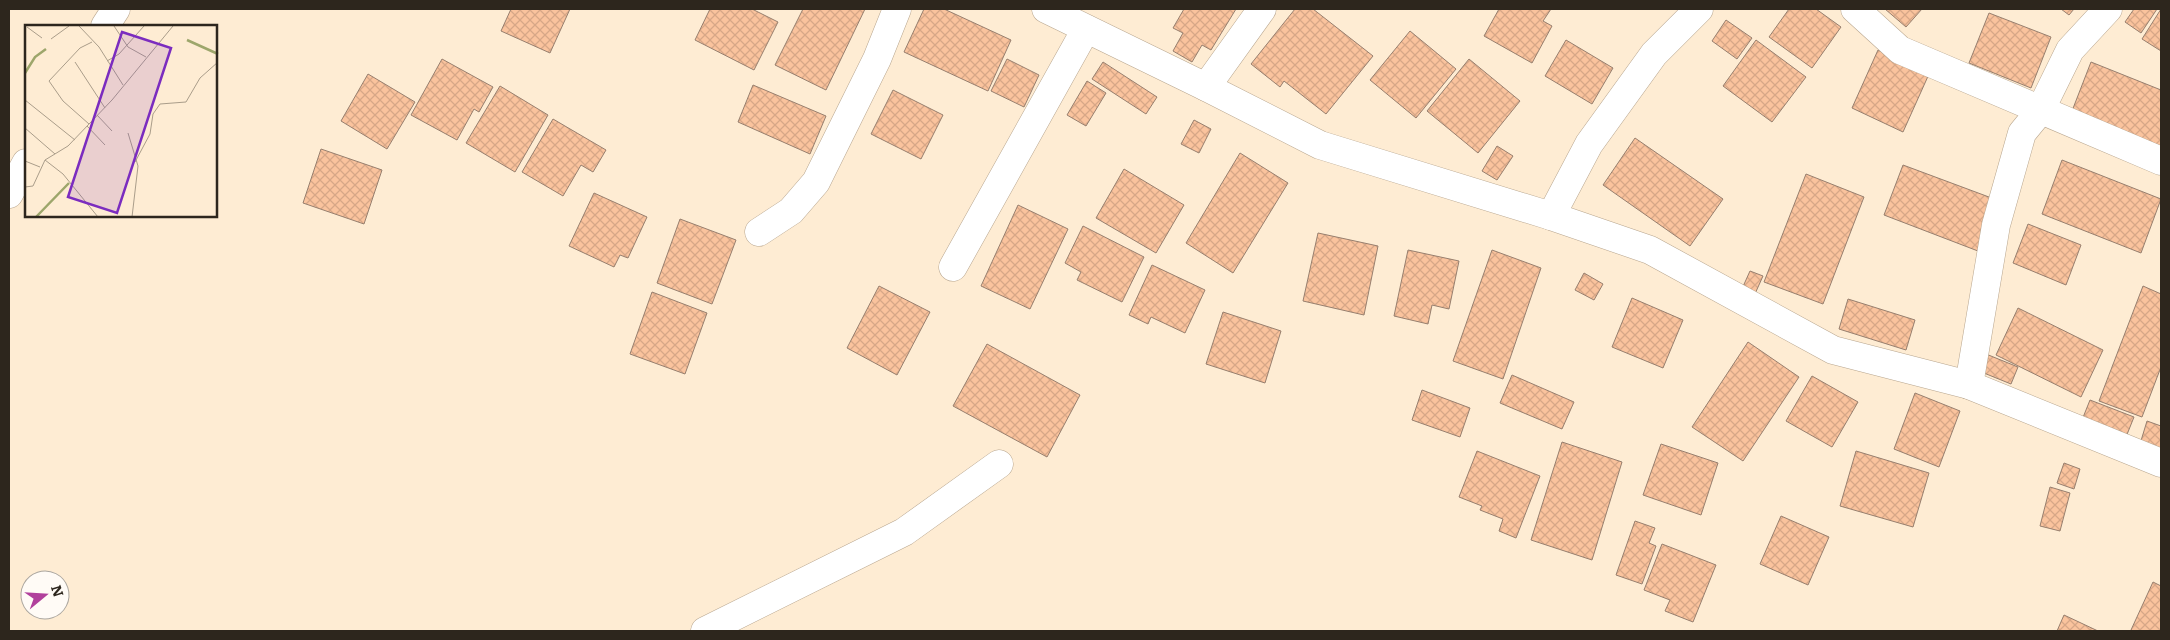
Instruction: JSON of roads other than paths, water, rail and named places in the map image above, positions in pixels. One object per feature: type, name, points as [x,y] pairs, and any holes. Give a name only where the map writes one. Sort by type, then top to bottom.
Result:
[{"type":"street","points":[[106,25],[116,9]]},
{"type":"street","points":[[759,232],[791,211],[816,182],[877,59],[897,9]]},
{"type":"street","points":[[1046,9],[1320,145],[1551,216],[1650,250],[1833,350],[1969,385],[2161,462]]},
{"type":"street","points":[[1206,87],[1262,9]]},
{"type":"street","points":[[1551,216],[1589,144],[1654,54],[1699,9]]},
{"type":"street","points":[[1855,9],[1900,50],[2161,161]]},
{"type":"street","points":[[1969,385],[1996,225],[2022,133],[2040,111],[2070,50],[2108,9]]},
{"type":"street","points":[[953,267],[1086,29]]},
{"type":"street","points":[[9,194],[25,165]]},
{"type":"street","points":[[705,631],[904,532],[999,464]]}]
